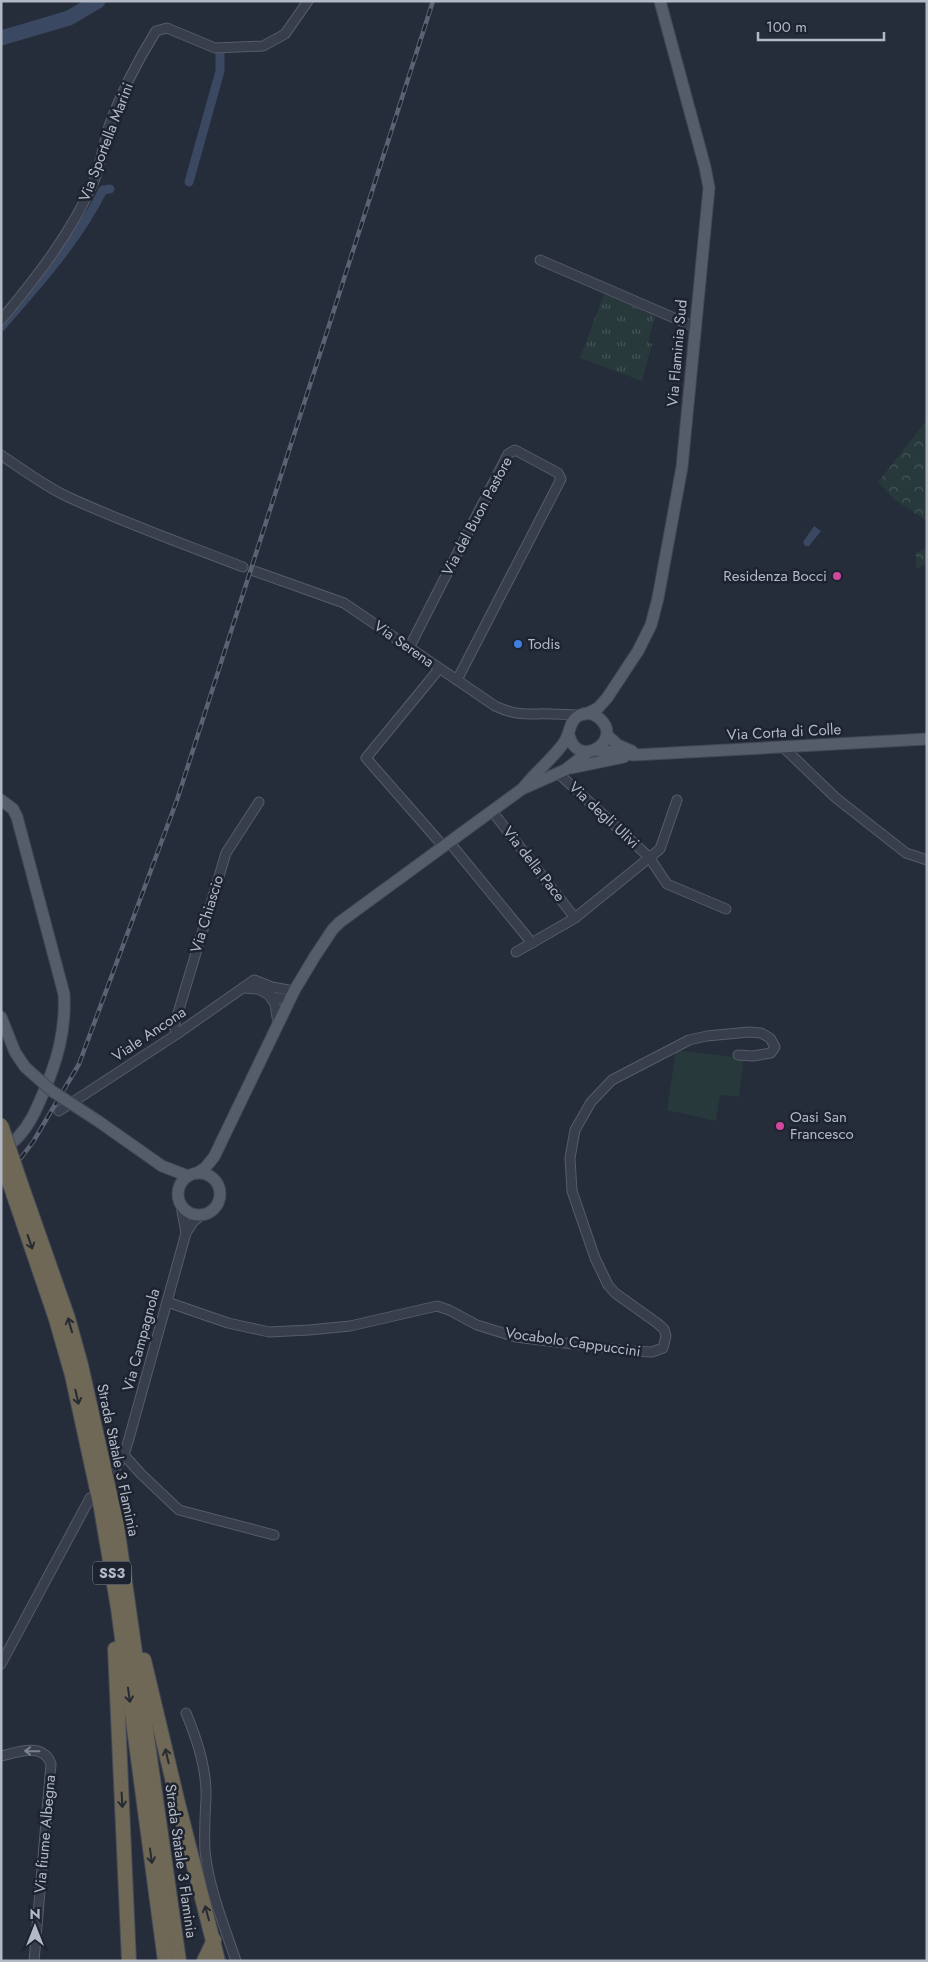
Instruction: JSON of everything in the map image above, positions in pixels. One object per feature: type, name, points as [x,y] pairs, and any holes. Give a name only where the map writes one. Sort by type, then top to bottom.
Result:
[{"type":"highway","name":"Strada Statale 3 Flaminia","points":[[1,1125],[18,1192],[72,1375],[107,1542],[165,1961]]},
{"type":"highway","name":"Strada Statale 3 Flaminia","points":[[1,1158],[18,1192],[68,1318],[81,1365],[117,1526],[179,1961]]},
{"type":"highway","points":[[117,1526],[130,1571],[143,1653],[177,1799],[214,1940],[209,1960]]},
{"type":"highway","points":[[107,1542],[107,1576],[114,1625],[132,1957]]},
{"type":"main road","name":"Via Flaminia Sud","points":[[569,732],[573,721],[583,714],[598,708],[607,698],[644,640],[651,625],[658,598],[682,467],[709,188],[660,1]]},
{"type":"main road","name":"Via Flaminia Sud","points":[[607,698],[603,722],[607,735]]},
{"type":"main road","points":[[583,714],[598,717],[603,722]]},
{"type":"main road","points":[[447,845],[522,789],[562,746],[569,732]]},
{"type":"main road","points":[[569,732],[573,745],[578,749],[592,751]]},
{"type":"main road","points":[[558,774],[601,746],[607,735]]},
{"type":"main road","name":"Via Corta di Colle","points":[[607,735],[618,745],[639,755]]},
{"type":"main road","name":"Via Corta di Colle","points":[[592,751],[639,755],[927,739]]},
{"type":"main road","points":[[522,789],[558,774],[592,763],[639,755]]},
{"type":"main road","points":[[1,800],[13,809],[17,817],[64,994],[65,1010],[61,1046],[54,1069],[34,1114],[18,1138],[1,1151]]},
{"type":"main road","name":"Via Campagnola","points":[[181,1206],[178,1200],[179,1186],[193,1174],[205,1168],[214,1157],[292,996],[318,950],[340,922],[447,845]]},
{"type":"main road","points":[[1,1017],[15,1052],[26,1067],[52,1091],[162,1166],[179,1186]]},
{"type":"main road","name":"Via Campagnola","points":[[202,1215],[214,1209],[220,1196],[220,1189],[212,1178],[214,1157]]},
{"type":"main road","points":[[162,1166],[193,1174],[202,1173],[212,1178]]},
{"type":"main road","points":[[181,1206],[190,1214],[202,1215]]},
{"type":"street","name":"Via Sportella Marini","points":[[1,320],[34,280],[76,218],[94,180],[109,127],[142,54],[156,31],[167,28],[215,48],[263,46],[285,34],[308,1]]},
{"type":"street","points":[[540,260],[695,327]]},
{"type":"street","name":"Via del Buon Pastore","points":[[409,648],[508,454],[515,450],[558,473],[561,478],[457,680]]},
{"type":"street","points":[[1,455],[41,482],[66,495],[206,554],[243,567]]},
{"type":"street","name":"Via Serena","points":[[254,571],[344,603],[439,669],[495,706],[509,713],[521,715],[583,714]]},
{"type":"street","points":[[439,669],[366,758],[447,845],[532,942]]},
{"type":"street","points":[[551,714],[564,720],[569,732]]},
{"type":"street","points":[[783,747],[836,798],[906,854],[927,860]]},
{"type":"street","points":[[543,766],[544,773],[558,774]]},
{"type":"street","name":"Via degli Ulivi","points":[[558,774],[649,857],[667,884],[726,909]]},
{"type":"street","name":"Via degli Ulivi","points":[[516,952],[575,918],[660,848],[677,800]]},
{"type":"street","name":"Via Chiascio","points":[[177,1034],[174,1026],[226,853],[259,802]]},
{"type":"street","name":"Via della Pace","points":[[492,811],[575,918]]},
{"type":"street","name":"Viale Ancona","points":[[59,1111],[177,1034],[254,980],[292,996]]},
{"type":"street","points":[[243,988],[258,989],[269,995],[292,996]]},
{"type":"street","points":[[269,995],[277,1011],[278,1024]]},
{"type":"street","name":"Vocabolo Cappuccini","points":[[167,1302],[228,1323],[269,1332],[350,1326],[437,1306],[449,1310],[477,1325],[516,1337],[629,1350],[658,1351],[663,1348],[666,1342],[664,1329],[615,1293],[608,1284],[595,1258],[572,1191],[570,1158],[575,1130],[591,1102],[612,1080],[690,1040],[707,1036],[750,1032],[762,1033],[770,1038],[775,1047],[771,1053],[763,1055],[738,1054]]},
{"type":"street","name":"Via Campagnola","points":[[181,1206],[186,1233]]},
{"type":"street","name":"Via Campagnola","points":[[113,1472],[124,1455],[186,1233],[193,1222],[202,1215]]},
{"type":"street","points":[[124,1455],[179,1510],[274,1535]]},
{"type":"street","points":[[1,1664],[90,1498]]},
{"type":"street","points":[[186,1713],[197,1741],[204,1777],[206,1797],[204,1833],[208,1870],[212,1889],[236,1961]]},
{"type":"street","name":"Via fiume Albegna","points":[[1,1756],[38,1750],[48,1758],[51,1764],[34,1961]]},
{"type":"green space","points":[[604,294],[655,316],[648,342],[652,344],[642,381],[580,358]]},
{"type":"green space","points":[[927,420],[927,521],[895,500],[878,482]]},
{"type":"green space","points":[[927,547],[927,563],[916,569],[916,553]]},
{"type":"green space","points":[[676,1050],[744,1058],[739,1097],[720,1095],[716,1121],[667,1110]]},
{"type":"water","points":[[814,526],[821,531],[809,546],[805,546],[803,542]]},
{"type":"waterway","points":[[1,38],[69,18],[98,1]]},
{"type":"waterway","points":[[189,182],[220,71],[220,53]]},
{"type":"waterway","points":[[1,327],[43,278],[82,227],[103,190],[110,189]]},
{"type":"railway","points":[[1,1184],[33,1142],[79,1064],[177,800],[433,1]]},
{"type":"place","name":"Residenza Bocci","points":[[837,576]]},
{"type":"place","name":"Todis","points":[[518,644]]},
{"type":"place","name":"Oasi San Francesco","points":[[780,1126]]}]
